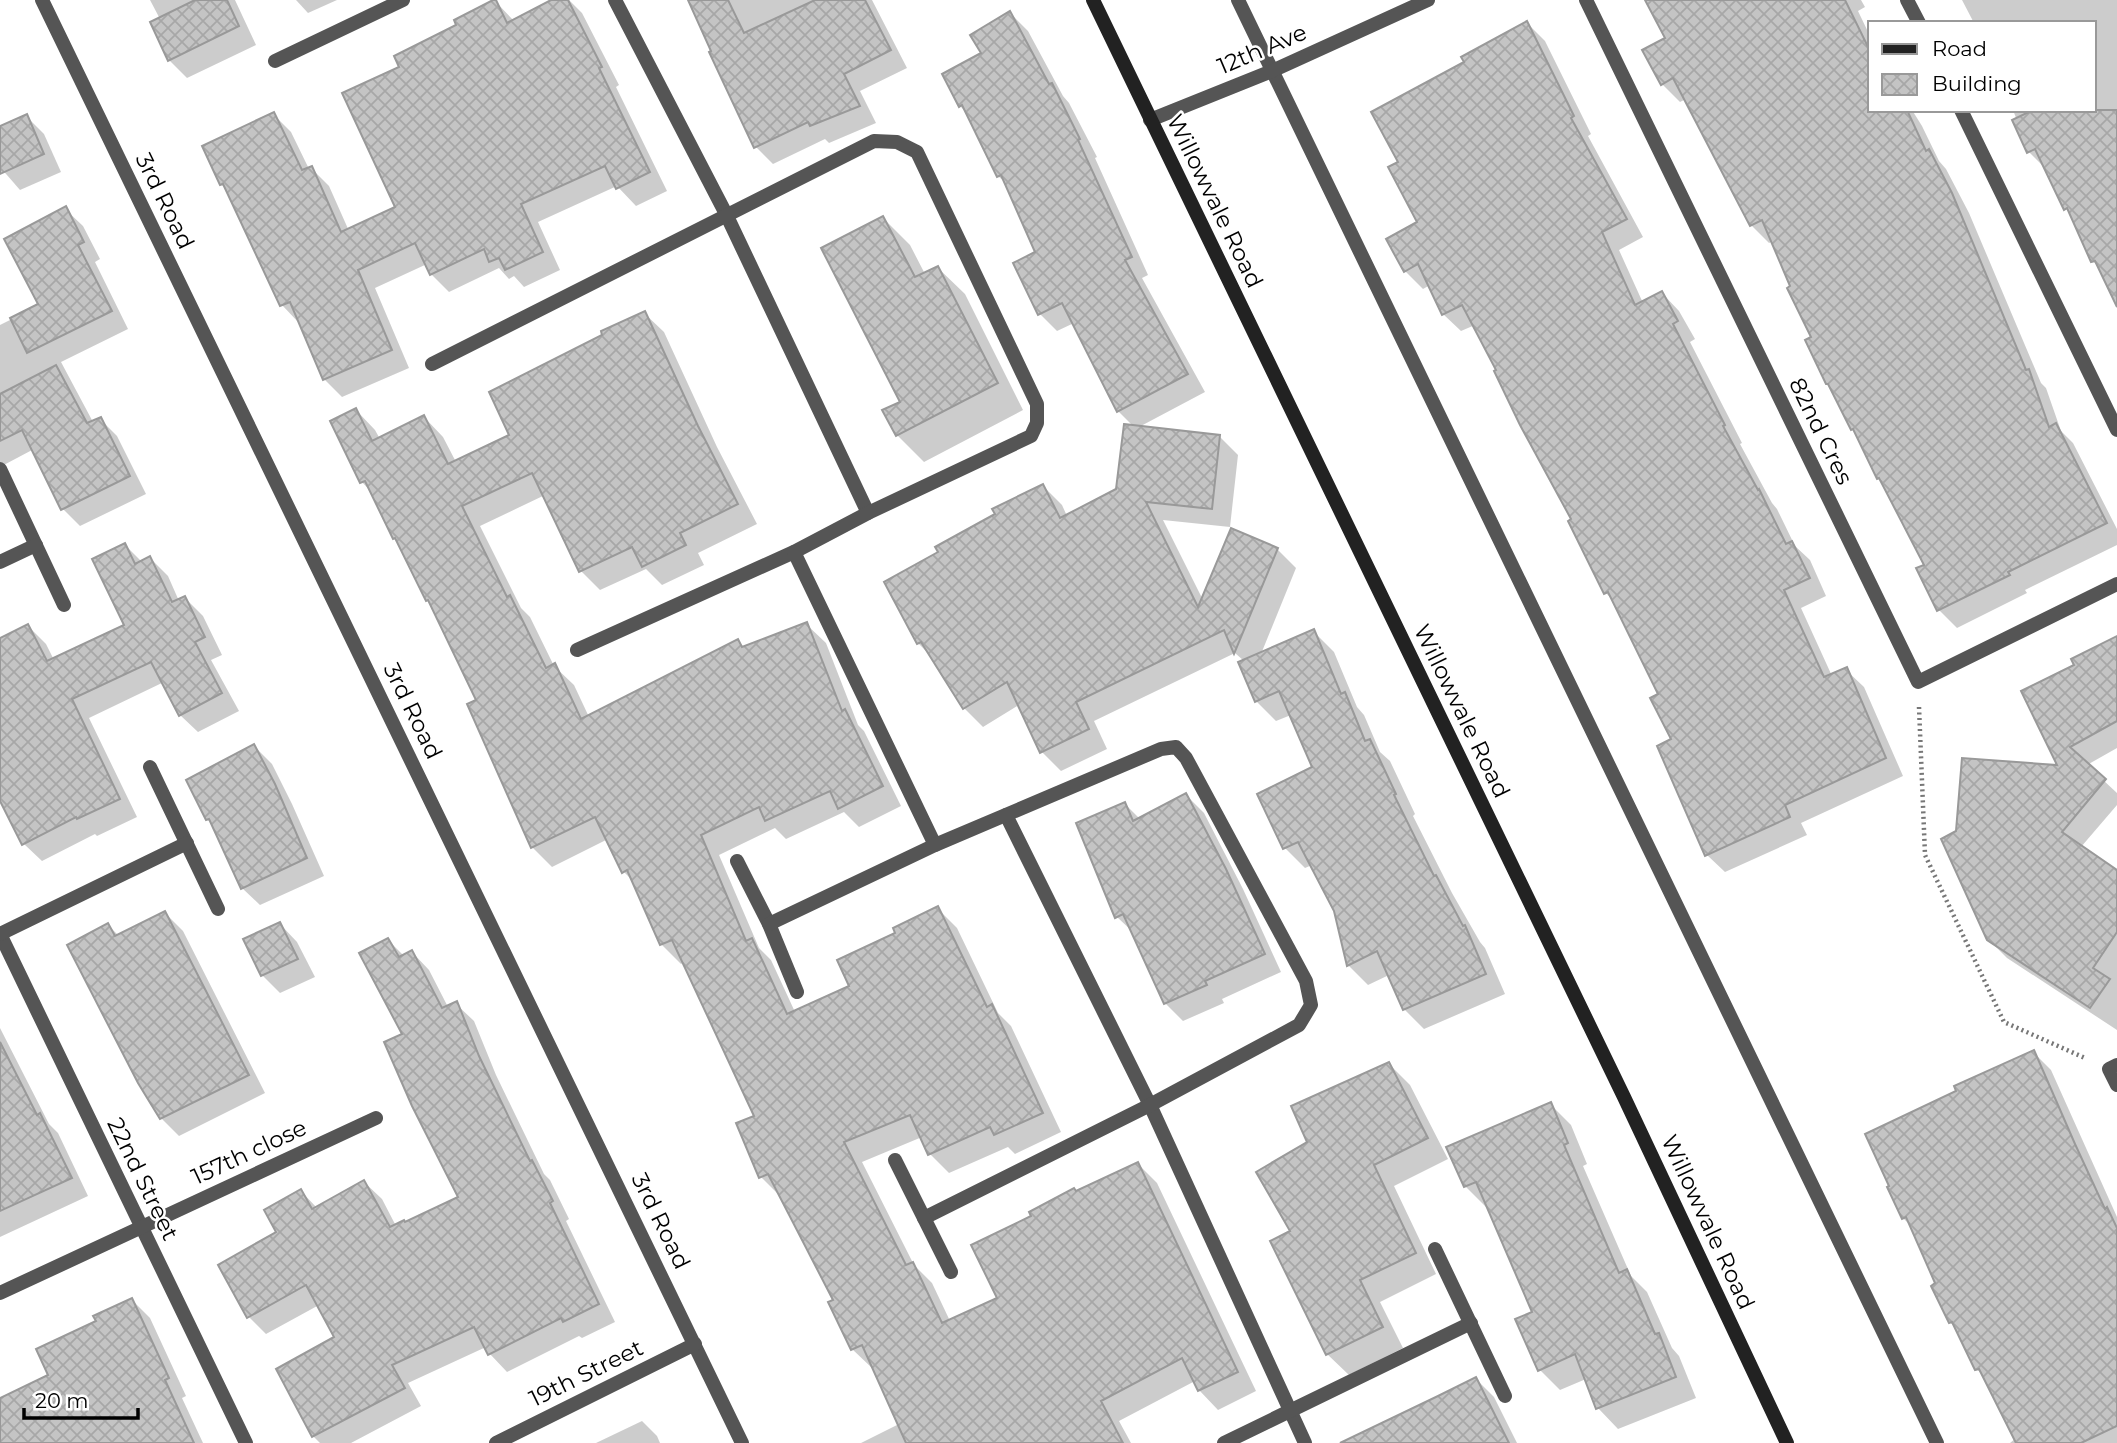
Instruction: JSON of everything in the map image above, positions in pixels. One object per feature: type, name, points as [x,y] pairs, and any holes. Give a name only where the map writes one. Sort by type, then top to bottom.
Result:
[{"type":"street","name":"3rd Road","points":[[42,0],[742,1443]]},
{"type":"street","points":[[275,61],[403,0]]},
{"type":"street","points":[[615,0],[726,214],[868,513]]},
{"type":"street","name":"Willowvale Road","points":[[1093,0],[1624,1097],[1787,1443]]},
{"type":"street","points":[[1238,0],[1937,1443]]},
{"type":"street","name":"12th Ave","points":[[1150,120],[1272,71],[1428,0]]},
{"type":"street","name":"82nd Cres","points":[[1586,0],[1918,682]]},
{"type":"street","points":[[1908,0],[1918,21]]},
{"type":"street","points":[[1962,112],[2117,430]]},
{"type":"street","points":[[432,364],[874,141],[897,142],[917,152],[1037,404],[1037,423],[1031,436],[868,513],[794,552],[577,650]]},
{"type":"street","points":[[0,469],[64,605]]},
{"type":"street","points":[[0,562],[36,545]]},
{"type":"street","points":[[794,552],[935,845]]},
{"type":"street","points":[[1918,682],[2117,584]]},
{"type":"street","points":[[769,924],[935,845],[1161,749],[1176,747],[1186,758],[1306,981],[1311,1005],[1300,1025],[1150,1105],[924,1218]]},
{"type":"street","points":[[150,767],[218,909]]},
{"type":"street","points":[[1006,816],[1150,1105],[1306,1443]]},
{"type":"street","points":[[0,934],[187,843]]},
{"type":"street","points":[[737,861],[769,924],[797,992]]},
{"type":"street","name":"22nd Street","points":[[0,934],[247,1443]]},
{"type":"street","points":[[2113,1067],[2117,1085]]},
{"type":"street","name":"157th close","points":[[0,1293],[376,1118]]},
{"type":"street","points":[[895,1160],[951,1272]]},
{"type":"street","points":[[1436,1250],[1505,1396]]},
{"type":"street","points":[[1224,1443],[1471,1323]]},
{"type":"street","name":"19th Street","points":[[496,1443],[695,1344]]},
{"type":"path","points":[[1918,682],[1925,855],[2004,1023],[2113,1067]]},
{"type":"building","points":[[195,0],[227,0],[239,26],[168,61],[150,22]]},
{"type":"building","points":[[496,0],[507,23],[551,0],[568,0],[650,172],[616,189],[605,166],[521,204],[543,252],[505,270],[499,258],[489,262],[484,249],[430,275],[415,243],[358,270],[392,350],[323,380],[290,302],[280,306],[223,184],[220,185],[202,146],[274,112],[302,170],[312,166],[341,232],[395,207],[342,93],[399,67],[394,56],[456,25],[454,20]]},
{"type":"building","points":[[688,0],[728,0],[744,33],[815,0],[865,0],[891,50],[844,74],[860,106],[810,126],[808,122],[754,148]]},
{"type":"building","points":[[1645,0],[1845,0],[1868,47],[1868,112],[1908,112],[1926,151],[1929,149],[1952,193],[2026,370],[2029,369],[2049,427],[2056,423],[2107,523],[1937,611],[1916,568],[1924,565],[1805,340],[1811,337],[1787,288],[1790,286],[1762,220],[1750,226],[1673,78],[1661,85],[1642,50],[1665,38]]},
{"type":"building","points":[[1010,11],[1049,84],[1052,83],[1080,139],[1078,140],[1132,257],[1125,260],[1188,374],[1117,412],[1062,303],[1038,315],[1013,263],[1035,252],[1001,175],[997,177],[962,105],[959,107],[942,74],[981,53],[970,35]]},
{"type":"building","points":[[1527,21],[1574,116],[1571,118],[1627,219],[1602,232],[1635,305],[1662,291],[1678,321],[1673,324],[1725,425],[1723,426],[1786,544],[1792,541],[1810,578],[1784,590],[1824,677],[1847,667],[1886,758],[1785,805],[1790,817],[1705,856],[1657,746],[1671,739],[1650,698],[1658,694],[1608,592],[1604,594],[1568,521],[1571,519],[1520,425],[1494,371],[1496,370],[1462,305],[1442,315],[1418,264],[1404,272],[1386,239],[1417,222],[1388,167],[1398,162],[1371,112],[1464,62],[1461,57]]},
{"type":"building","points":[[2117,110],[2117,307],[2095,261],[2091,262],[2067,208],[2064,210],[2035,149],[2027,153],[2012,120],[2029,112]]},
{"type":"building","points":[[27,114],[44,154],[0,174],[0,126]]},
{"type":"building","points":[[66,206],[84,242],[78,245],[112,311],[27,353],[10,318],[38,304],[4,239]]},
{"type":"building","points":[[883,216],[915,277],[938,266],[998,383],[896,436],[882,410],[900,402],[821,248]]},
{"type":"building","points":[[645,311],[698,426],[738,504],[680,533],[686,545],[642,567],[632,547],[579,572],[532,473],[462,506],[546,668],[555,663],[581,719],[738,639],[742,647],[807,622],[842,711],[845,709],[883,786],[838,809],[830,791],[765,821],[759,807],[701,835],[746,941],[752,938],[787,1014],[849,986],[837,960],[895,933],[893,928],[938,906],[987,1007],[992,1004],[1043,1113],[994,1135],[990,1127],[928,1155],[910,1115],[844,1142],[906,1265],[913,1262],[942,1323],[997,1298],[971,1245],[1031,1216],[1029,1212],[1074,1188],[1076,1191],[1138,1162],[1238,1372],[1198,1391],[1182,1358],[1101,1401],[1123,1443],[906,1443],[862,1345],[851,1350],[828,1302],[833,1300],[768,1174],[759,1178],[736,1123],[754,1116],[672,940],[660,945],[627,870],[622,873],[595,817],[531,848],[467,704],[476,700],[428,600],[426,601],[395,538],[393,539],[365,481],[360,483],[330,421],[356,408],[372,441],[424,415],[448,464],[509,435],[489,392],[602,335],[601,331]]},
{"type":"building","points":[[56,365],[87,423],[101,417],[130,476],[61,510],[22,430],[0,441],[0,394]]},
{"type":"building","points":[[1124,424],[1220,435],[1212,509],[1146,502],[1198,607],[1231,528],[1278,548],[1234,654],[1224,630],[1076,702],[1089,729],[1040,753],[1007,682],[963,709],[921,642],[917,644],[884,582],[938,552],[935,547],[995,514],[992,509],[1043,484],[1060,518],[1116,489]]},
{"type":"building","points":[[125,543],[135,564],[150,556],[172,602],[185,596],[205,637],[195,642],[222,693],[179,716],[151,662],[72,699],[120,799],[77,819],[76,817],[22,845],[0,801],[0,638],[28,624],[47,661],[124,625],[92,559]]},
{"type":"building","points":[[1314,629],[1341,694],[1345,692],[1365,741],[1370,739],[1396,794],[1394,795],[1434,876],[1436,875],[1463,926],[1465,925],[1486,974],[1403,1010],[1377,951],[1347,966],[1334,911],[1298,842],[1283,849],[1257,794],[1312,767],[1279,691],[1255,702],[1238,662]]},
{"type":"building","points":[[2117,636],[2117,721],[2070,747],[2106,779],[2062,832],[2117,870],[2117,932],[2093,968],[2110,979],[2090,1008],[1987,940],[1941,839],[1956,831],[1962,758],[2057,765],[2021,691],[2074,665],[2071,659]]},
{"type":"building","points":[[254,744],[275,784],[307,858],[241,889],[209,819],[206,820],[186,780]]},
{"type":"building","points":[[1186,793],[1226,869],[1265,954],[1205,981],[1207,985],[1164,1004],[1123,914],[1115,918],[1076,823],[1125,802],[1133,821]]},
{"type":"building","points":[[165,911],[249,1075],[160,1119],[138,1083],[67,945],[108,923],[115,936]]},
{"type":"building","points":[[280,922],[298,959],[261,976],[243,939]]},
{"type":"building","points":[[388,938],[399,957],[412,950],[442,1008],[457,1001],[479,1056],[530,1161],[532,1160],[553,1201],[550,1203],[599,1304],[563,1322],[561,1318],[488,1355],[474,1327],[392,1365],[405,1388],[312,1437],[276,1369],[334,1337],[306,1285],[247,1318],[218,1265],[276,1232],[264,1210],[301,1189],[312,1209],[364,1180],[390,1227],[458,1197],[412,1106],[384,1042],[402,1034],[359,953]]},
{"type":"building","points":[[0,1042],[37,1115],[40,1113],[72,1178],[0,1211]]},
{"type":"building","points":[[2034,1050],[2105,1209],[2107,1207],[2117,1228],[2117,1426],[2081,1443],[2016,1443],[1979,1369],[1975,1370],[1952,1322],[1949,1323],[1931,1286],[1935,1283],[1906,1217],[1902,1219],[1865,1134],[1956,1091],[1954,1086]]},
{"type":"building","points":[[1389,1062],[1428,1138],[1374,1165],[1416,1253],[1360,1280],[1383,1327],[1326,1355],[1270,1241],[1290,1231],[1256,1172],[1307,1142],[1291,1106]]},
{"type":"building","points":[[1551,1102],[1568,1143],[1564,1145],[1619,1273],[1627,1269],[1655,1334],[1659,1333],[1676,1377],[1596,1409],[1575,1354],[1538,1371],[1515,1319],[1532,1312],[1476,1182],[1464,1187],[1446,1147]]},
{"type":"building","points":[[132,1298],[169,1378],[165,1380],[194,1443],[0,1443],[0,1398],[48,1375],[36,1349],[96,1321],[93,1316]]},
{"type":"building","points":[[1476,1377],[1509,1443],[1340,1443],[1438,1396]]}]
